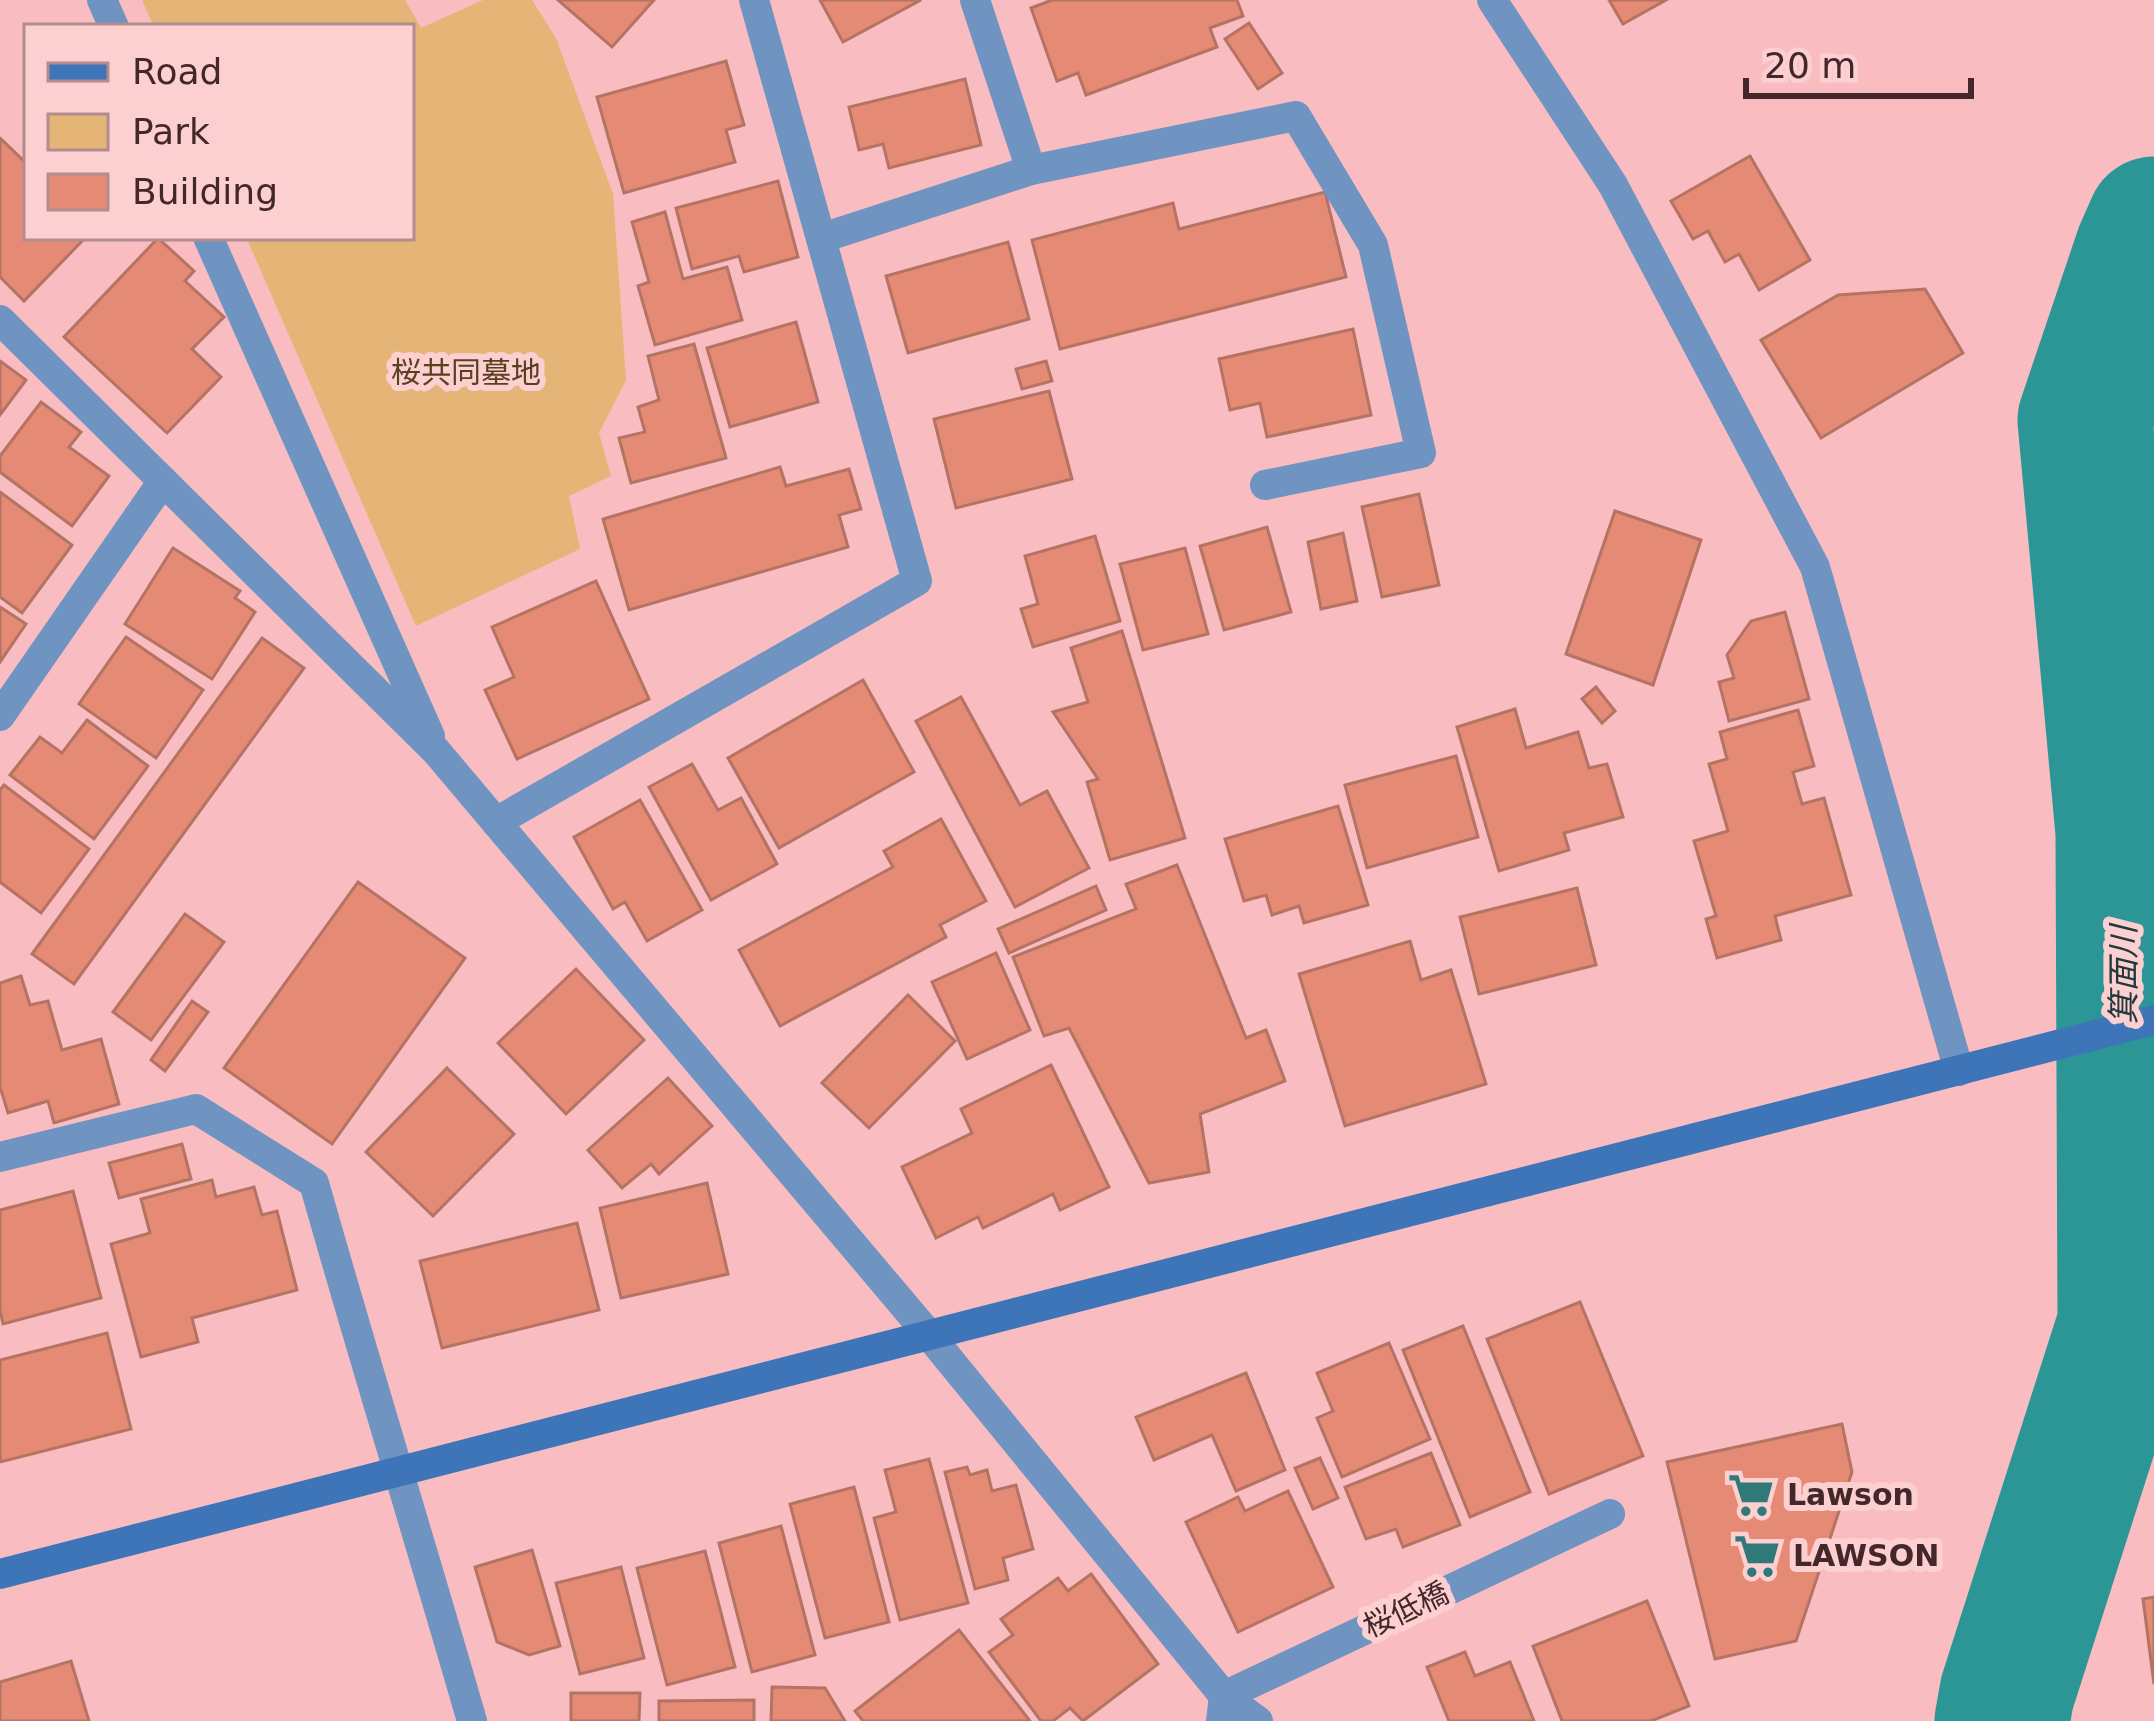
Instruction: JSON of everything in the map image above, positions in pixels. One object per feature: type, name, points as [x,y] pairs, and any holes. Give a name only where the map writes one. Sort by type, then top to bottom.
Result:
[{"type":"street","points":[[496,822],[917,580],[754,0]]},
{"type":"street","points":[[975,0],[1030,170]]},
{"type":"street","points":[[1492,0],[1612,185],[1815,567],[1959,1071]]},
{"type":"street","points":[[822,238],[1030,170],[1296,116],[1373,245],[1421,453],[1265,485]]},
{"type":"street","points":[[209,240],[436,751]]},
{"type":"street","points":[[0,320],[436,751],[929,1335],[1222,1708],[1258,1721]]},
{"type":"street","points":[[0,716],[163,481]]},
{"type":"street","points":[[0,1574],[2154,1020]]},
{"type":"street","points":[[0,1157],[196,1109],[314,1183],[472,1721]]},
{"type":"street","name":"桜低橋","points":[[1222,1708],[1610,1514]]},
{"type":"green space","name":"桜共同墓地","points":[[142,0],[405,0],[421,28],[483,0],[532,0],[556,38],[613,194],[626,380],[599,433],[611,476],[569,496],[580,549],[416,626],[247,240],[414,240],[414,24],[153,24]]},
{"type":"building","points":[[558,0],[654,0],[612,47]]},
{"type":"building","points":[[820,0],[921,0],[843,42]]},
{"type":"building","points":[[1052,0],[1237,0],[1243,16],[1210,28],[1217,47],[1086,95],[1078,73],[1057,81],[1031,8]]},
{"type":"building","points":[[1609,0],[1666,0],[1623,24]]},
{"type":"building","points":[[1249,23],[1282,73],[1258,89],[1225,39]]},
{"type":"building","points":[[726,61],[744,125],[726,130],[735,162],[624,193],[597,97]]},
{"type":"building","points":[[965,79],[981,145],[889,168],[883,144],[859,150],[849,107]]},
{"type":"building","points":[[0,138],[24,161],[24,240],[83,240],[24,301],[0,277]]},
{"type":"building","points":[[1750,156],[1810,260],[1759,290],[1739,254],[1725,262],[1708,231],[1693,239],[1671,201]]},
{"type":"building","points":[[778,181],[798,257],[744,272],[739,256],[692,269],[676,208]]},
{"type":"building","points":[[1325,192],[1346,277],[1060,349],[1032,240],[1173,203],[1179,229]]},
{"type":"building","points":[[665,212],[683,279],[727,267],[742,320],[655,345],[638,286],[649,282],[632,222]]},
{"type":"building","points":[[160,240],[194,271],[185,281],[224,317],[192,349],[221,377],[167,433],[64,337]]},
{"type":"building","points":[[1008,242],[1029,319],[908,353],[886,276]]},
{"type":"building","points":[[1925,289],[1963,353],[1821,438],[1761,340],[1838,295]]},
{"type":"building","points":[[796,322],[818,402],[730,427],[707,348]]},
{"type":"building","points":[[1353,329],[1371,415],[1267,437],[1260,403],[1230,410],[1219,359]]},
{"type":"building","points":[[694,344],[726,458],[631,483],[619,438],[645,432],[638,407],[659,400],[648,356]]},
{"type":"building","points":[[0,361],[26,380],[0,415]]},
{"type":"building","points":[[1046,361],[1052,381],[1022,389],[1016,369]]},
{"type":"building","points":[[1049,391],[1072,479],[956,508],[934,419]]},
{"type":"building","points":[[41,402],[81,432],[69,447],[109,476],[72,526],[0,472],[0,456]]},
{"type":"building","points":[[780,467],[786,486],[849,469],[861,509],[839,515],[848,547],[629,610],[603,519]]},
{"type":"building","points":[[0,492],[72,545],[22,613],[0,597]]},
{"type":"building","points":[[1419,494],[1439,585],[1382,597],[1362,507]]},
{"type":"building","points":[[1615,511],[1701,540],[1653,685],[1566,654]]},
{"type":"building","points":[[1267,527],[1291,612],[1224,630],[1200,546]]},
{"type":"building","points":[[1343,533],[1357,601],[1321,609],[1308,542]]},
{"type":"building","points":[[1095,536],[1120,621],[1033,647],[1021,609],[1038,604],[1025,556]]},
{"type":"building","points":[[173,548],[240,591],[235,598],[255,612],[212,679],[125,624]]},
{"type":"building","points":[[1185,548],[1208,634],[1143,650],[1120,564]]},
{"type":"building","points":[[596,581],[649,699],[517,759],[485,690],[514,677],[492,627]]},
{"type":"building","points":[[0,607],[26,624],[0,662]]},
{"type":"building","points":[[1785,612],[1809,699],[1729,721],[1719,682],[1734,678],[1727,655],[1751,621]]},
{"type":"building","points":[[1122,631],[1185,838],[1110,860],[1087,782],[1098,779],[1053,712],[1088,702],[1071,648]]},
{"type":"building","points":[[126,637],[203,690],[156,758],[79,704]]},
{"type":"building","points":[[262,638],[304,668],[74,984],[32,954]]},
{"type":"building","points":[[863,680],[914,772],[779,848],[728,758]]},
{"type":"building","points":[[1596,687],[1615,711],[1602,723],[1582,699]]},
{"type":"building","points":[[961,697],[1020,805],[1047,791],[1089,868],[1015,907],[916,721]]},
{"type":"building","points":[[1515,709],[1526,748],[1578,732],[1589,768],[1607,764],[1623,817],[1564,833],[1569,850],[1499,871],[1457,727]]},
{"type":"building","points":[[1798,710],[1814,766],[1793,772],[1802,804],[1824,798],[1851,895],[1775,916],[1781,940],[1717,958],[1706,919],[1716,916],[1694,841],[1728,831],[1709,764],[1727,759],[1720,732]]},
{"type":"building","points":[[87,720],[148,766],[94,839],[10,775],[40,737],[62,753]]},
{"type":"building","points":[[1456,756],[1478,837],[1367,868],[1345,785]]},
{"type":"building","points":[[692,764],[718,810],[741,798],[777,864],[711,900],[649,787]]},
{"type":"building","points":[[4,785],[89,849],[41,913],[0,882],[0,790]]},
{"type":"building","points":[[640,800],[702,910],[647,941],[625,902],[613,909],[574,837]]},
{"type":"building","points":[[1338,806],[1368,905],[1304,923],[1299,906],[1272,915],[1266,895],[1244,901],[1225,839]]},
{"type":"building","points":[[941,819],[986,901],[940,925],[946,937],[780,1026],[739,950],[893,867],[884,851]]},
{"type":"building","points":[[1177,865],[1246,1038],[1266,1030],[1285,1081],[1200,1114],[1209,1172],[1149,1183],[1069,1028],[1044,1036],[1013,957],[1136,909],[1126,884]]},
{"type":"building","points":[[358,882],[465,958],[332,1144],[224,1068]]},
{"type":"building","points":[[1096,886],[1106,910],[1009,953],[998,929]]},
{"type":"building","points":[[1577,888],[1596,965],[1479,994],[1460,917]]},
{"type":"building","points":[[185,914],[224,942],[151,1040],[113,1012]]},
{"type":"building","points":[[1410,941],[1421,980],[1451,970],[1486,1084],[1345,1126],[1299,974]]},
{"type":"building","points":[[996,953],[1030,1030],[967,1059],[932,982]]},
{"type":"building","points":[[576,969],[644,1040],[566,1114],[498,1043]]},
{"type":"building","points":[[21,976],[30,1005],[48,1001],[62,1050],[101,1039],[119,1104],[54,1123],[48,1101],[8,1113],[0,1087],[0,983]]},
{"type":"building","points":[[908,995],[955,1041],[869,1128],[822,1083]]},
{"type":"building","points":[[192,1001],[208,1012],[165,1071],[151,1060]]},
{"type":"building","points":[[1051,1065],[1109,1187],[1060,1210],[1053,1194],[983,1228],[978,1217],[936,1238],[902,1167],[972,1133],[961,1109]]},
{"type":"building","points":[[447,1068],[514,1134],[433,1216],[366,1152]]},
{"type":"building","points":[[668,1078],[712,1126],[659,1174],[651,1164],[622,1188],[588,1150]]},
{"type":"building","points":[[182,1144],[191,1179],[119,1198],[109,1163]]},
{"type":"building","points":[[212,1180],[216,1197],[254,1187],[262,1215],[277,1211],[297,1290],[192,1318],[198,1342],[141,1357],[111,1244],[150,1233],[141,1199]]},
{"type":"building","points":[[707,1183],[728,1274],[621,1298],[600,1208]]},
{"type":"building","points":[[73,1191],[101,1298],[3,1324],[0,1210]]},
{"type":"building","points":[[577,1223],[599,1310],[442,1348],[420,1261]]},
{"type":"building","points":[[1580,1302],[1643,1456],[1549,1494],[1487,1339]]},
{"type":"building","points":[[1463,1326],[1530,1492],[1470,1517],[1403,1350]]},
{"type":"building","points":[[107,1333],[131,1429],[0,1462],[0,1360]]},
{"type":"building","points":[[1389,1343],[1430,1439],[1342,1477],[1317,1418],[1333,1411],[1317,1373]]},
{"type":"building","points":[[1246,1373],[1285,1470],[1236,1491],[1212,1435],[1154,1460],[1136,1417]]},
{"type":"building","name":"LAWSON","points":[[1842,1424],[1852,1472],[1796,1641],[1715,1659],[1667,1462]]},
{"type":"building","points":[[1431,1453],[1460,1525],[1403,1547],[1396,1529],[1366,1539],[1345,1487]]},
{"type":"building","points":[[1320,1458],[1338,1498],[1313,1509],[1295,1468]]},
{"type":"building","points":[[929,1459],[968,1603],[900,1620],[874,1518],[896,1512],[885,1470]]},
{"type":"building","points":[[967,1467],[970,1475],[987,1470],[992,1491],[1016,1485],[1033,1549],[1003,1558],[1008,1580],[975,1589],[945,1472]]},
{"type":"building","points":[[854,1487],[889,1622],[825,1638],[790,1504]]},
{"type":"building","points":[[1288,1491],[1333,1587],[1238,1632],[1186,1522],[1238,1497],[1245,1511]]},
{"type":"building","points":[[781,1526],[815,1655],[752,1672],[719,1543]]},
{"type":"building","points":[[532,1550],[560,1646],[529,1655],[497,1642],[475,1567]]},
{"type":"building","points":[[705,1551],[735,1667],[667,1685],[637,1568]]},
{"type":"building","points":[[621,1567],[644,1658],[580,1674],[556,1583]]},
{"type":"building","points":[[1091,1574],[1158,1664],[1083,1721],[1070,1708],[1053,1721],[1041,1721],[989,1652],[1013,1635],[1001,1619],[1058,1578],[1068,1591]]},
{"type":"building","points":[[2154,1597],[2154,1684],[2143,1599]]},
{"type":"building","points":[[1647,1601],[1689,1706],[1651,1721],[1562,1721],[1533,1646]]},
{"type":"building","points":[[959,1630],[1030,1721],[863,1721],[855,1711]]},
{"type":"building","points":[[1465,1652],[1475,1676],[1510,1662],[1534,1721],[1449,1721],[1427,1667]]},
{"type":"building","points":[[71,1661],[89,1721],[0,1721],[0,1682]]},
{"type":"building","points":[[772,1687],[825,1688],[845,1721],[771,1721]]},
{"type":"building","points":[[571,1693],[640,1693],[639,1721],[571,1721]]},
{"type":"building","points":[[754,1700],[754,1721],[659,1721],[659,1701]]},
{"type":"waterway","name":"箕面川","points":[[2002,1721],[2125,1324],[2123,832],[2085,420],[2154,224]]},
{"type":"place","name":"Lawson","points":[[1751,1495]]},
{"type":"place","name":"LAWSON","points":[[1757,1556]]}]
